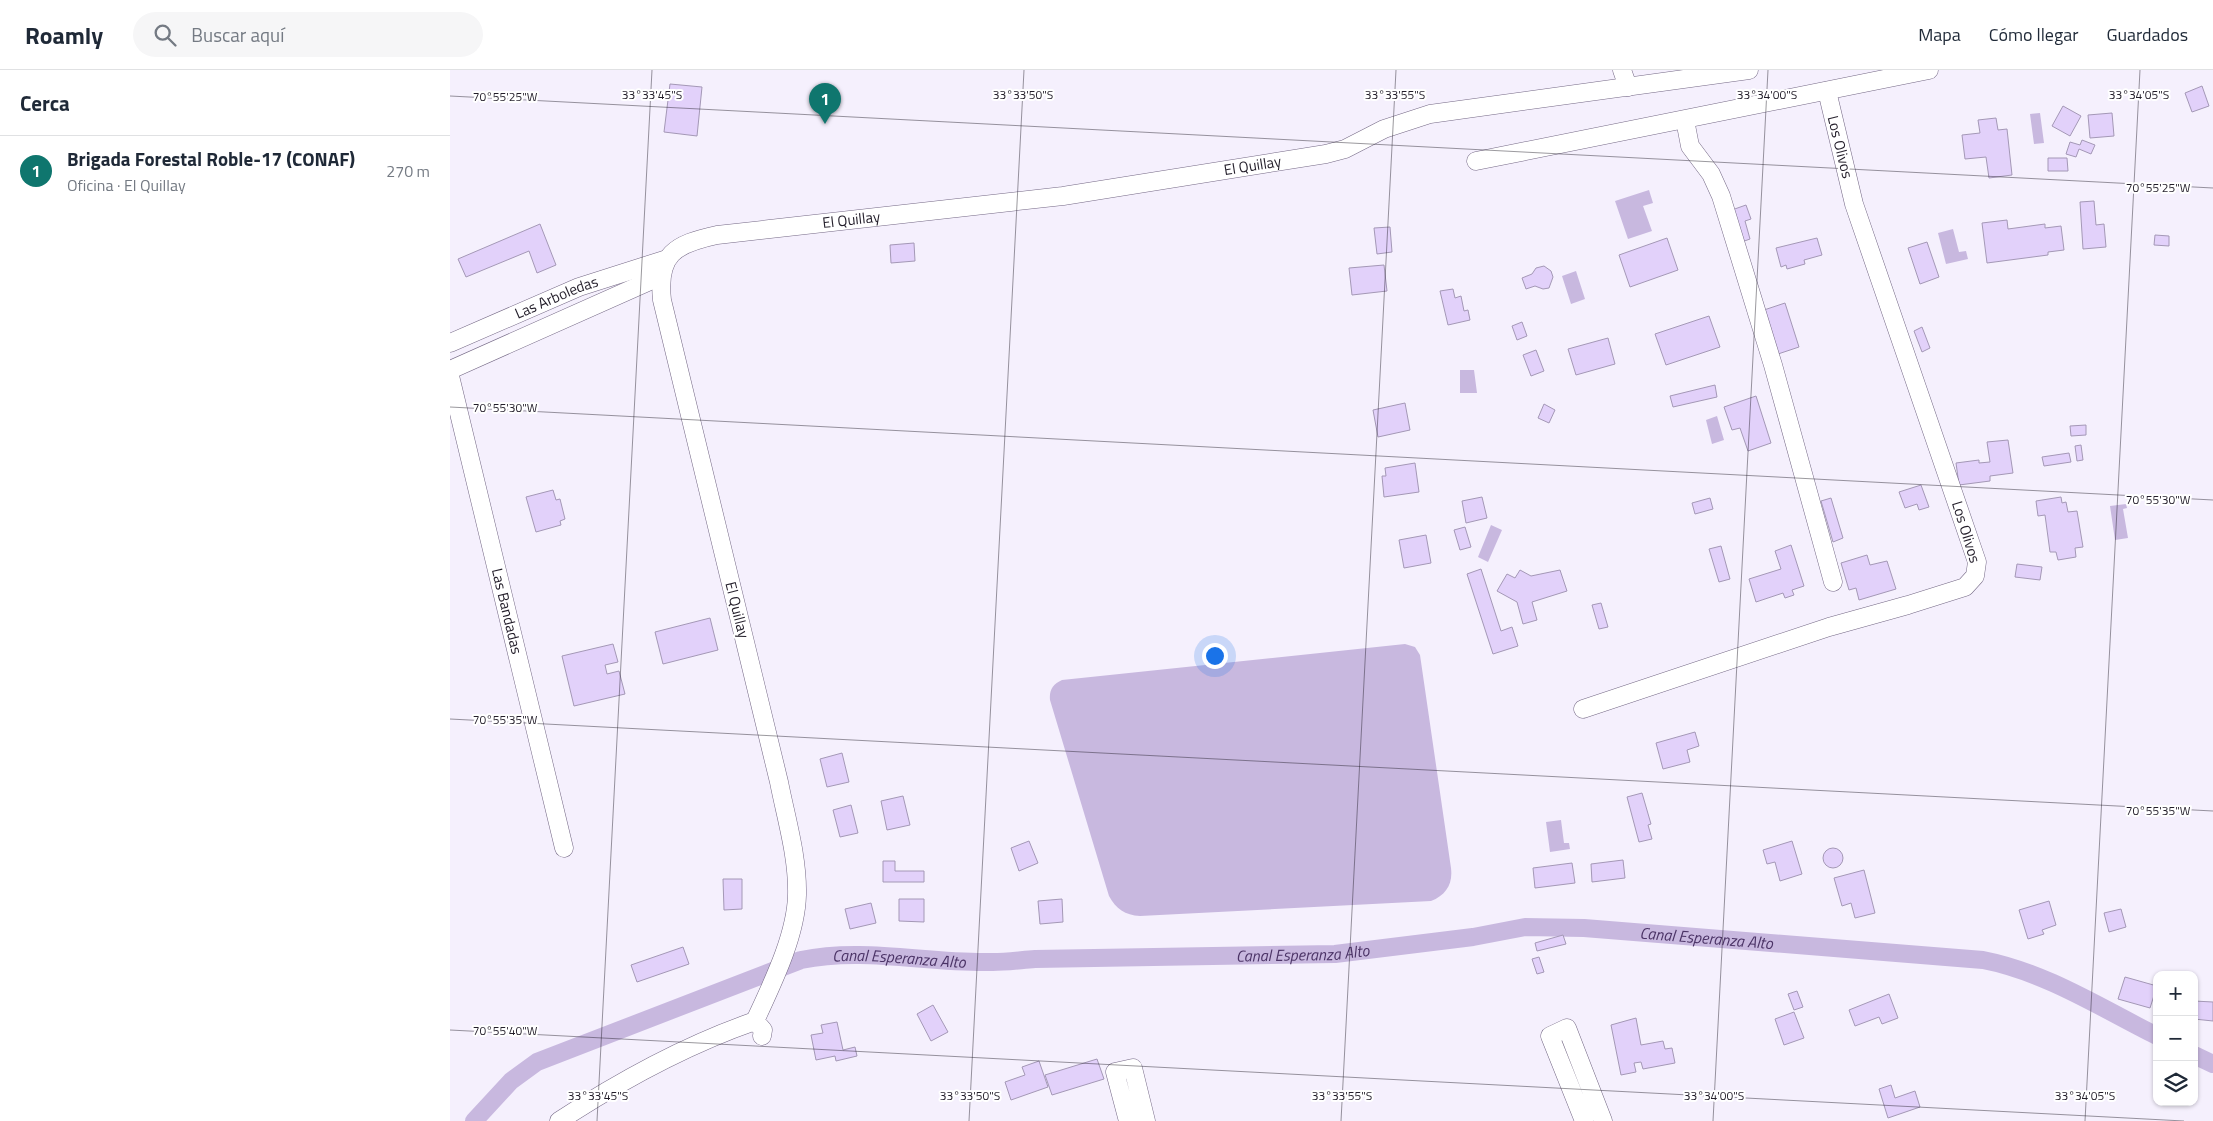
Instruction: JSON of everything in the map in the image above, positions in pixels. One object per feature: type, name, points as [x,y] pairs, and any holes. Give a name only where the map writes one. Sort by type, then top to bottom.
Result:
[{"type":"street","points":[[1622,70],[1628,87]]},
{"type":"street","name":"El Quillay","points":[[559,1121],[594,1099],[683,1050],[758,1028],[766,997],[792,927],[797,895],[790,832],[662,300],[661,276],[667,259],[680,246],[694,240],[717,235],[1062,196],[1326,154],[1345,149],[1384,129],[1430,114],[1749,70]]},
{"type":"street","points":[[1476,161],[1929,70]]},
{"type":"street","name":"Los Olivos","points":[[1583,709],[1829,627],[1965,587],[1975,576],[1977,562],[1854,204],[1827,91]]},
{"type":"street","points":[[1685,120],[1690,146],[1712,174],[1721,196],[1773,365],[1833,582]]},
{"type":"street","name":"Las Arboledas","points":[[450,343],[579,288],[667,259]]},
{"type":"street","name":"Las Arboledas","points":[[450,370],[661,276]]},
{"type":"street","name":"Las Bandadas","points":[[450,376],[564,848]]},
{"type":"street","points":[[1584,1121],[1550,1036],[1567,1028],[1603,1121]]},
{"type":"street","points":[[1128,1121],[1115,1072],[1133,1068],[1146,1121]]},
{"type":"shaded area","points":[[2040,113],[2044,143],[2034,144],[2030,114]]},
{"type":"shaded area","points":[[1649,190],[1653,203],[1643,206],[1652,231],[1628,239],[1615,201]]},
{"type":"shaded area","points":[[1953,229],[1959,252],[1966,251],[1968,259],[1946,264],[1938,233]]},
{"type":"shaded area","points":[[1576,271],[1585,299],[1571,304],[1562,276]]},
{"type":"shaded area","points":[[1460,370],[1474,370],[1477,393],[1460,393]]},
{"type":"shaded area","points":[[1717,416],[1724,440],[1712,444],[1706,420]]},
{"type":"shaded area","points":[[2126,504],[2127,508],[2123,509],[2128,538],[2115,540],[2110,506]]},
{"type":"shaded area","points":[[1491,525],[1502,530],[1488,562],[1478,557]]},
{"type":"shaded area","points":[[1405,644],[1415,647],[1420,655],[1451,868],[1450,884],[1441,896],[1431,901],[1140,916],[1121,911],[1109,896],[1050,700],[1051,690],[1056,683],[1062,680]]},
{"type":"shaded area","points":[[1561,820],[1564,843],[1569,843],[1570,849],[1550,852],[1546,822]]},
{"type":"building","points":[[670,84],[702,87],[697,136],[664,132]]},
{"type":"building","points":[[2202,86],[2209,106],[2192,112],[2185,93]]},
{"type":"building","points":[[2063,106],[2081,116],[2070,136],[2052,126]]},
{"type":"building","points":[[2112,113],[2114,136],[2090,138],[2088,115]]},
{"type":"building","points":[[1996,118],[1998,130],[2007,129],[2012,175],[1989,178],[1986,157],[1965,159],[1962,135],[1980,133],[1978,120]]},
{"type":"building","points":[[2082,140],[2095,145],[2091,154],[2079,149],[2076,157],[2066,154],[2070,142],[2080,145]]},
{"type":"building","points":[[2048,158],[2067,158],[2068,171],[2048,171]]},
{"type":"building","points":[[2094,201],[2096,225],[2104,224],[2106,247],[2083,249],[2080,202]]},
{"type":"building","points":[[1746,205],[1751,219],[1745,221],[1750,239],[1739,243],[1729,211]]},
{"type":"building","points":[[2007,220],[2008,229],[2045,224],[2045,228],[2061,226],[2064,250],[2048,252],[2048,255],[1987,263],[1982,223]]},
{"type":"building","points":[[540,224],[556,265],[537,273],[529,251],[466,277],[458,259]]},
{"type":"building","points":[[1390,227],[1392,252],[1377,254],[1374,228]]},
{"type":"building","points":[[2155,235],[2169,236],[2169,246],[2154,245]]},
{"type":"building","points":[[1667,238],[1678,270],[1630,287],[1619,255]]},
{"type":"building","points":[[1817,238],[1822,255],[1804,260],[1805,264],[1787,269],[1786,265],[1781,267],[1776,248]]},
{"type":"building","points":[[1927,242],[1939,277],[1920,284],[1908,248]]},
{"type":"building","points":[[914,243],[915,261],[891,263],[890,245]]},
{"type":"building","points":[[1384,265],[1387,291],[1352,295],[1349,268]]},
{"type":"building","points":[[1544,266],[1551,271],[1553,277],[1549,288],[1543,289],[1535,286],[1526,289],[1522,278],[1532,274],[1536,268]]},
{"type":"building","points":[[1453,289],[1455,298],[1461,296],[1464,311],[1468,310],[1470,320],[1448,325],[1440,291]]},
{"type":"building","points":[[1785,303],[1799,347],[1778,354],[1764,310]]},
{"type":"building","points":[[1709,316],[1720,347],[1666,365],[1655,334]]},
{"type":"building","points":[[1522,322],[1527,336],[1517,340],[1512,326]]},
{"type":"building","points":[[1922,327],[1930,348],[1922,352],[1914,331]]},
{"type":"building","points":[[1608,338],[1615,364],[1576,375],[1568,349]]},
{"type":"building","points":[[1536,350],[1544,371],[1531,376],[1523,355]]},
{"type":"building","points":[[1715,385],[1717,397],[1673,407],[1670,396]]},
{"type":"building","points":[[1756,396],[1771,443],[1748,451],[1740,428],[1732,430],[1724,407]]},
{"type":"building","points":[[1405,403],[1410,430],[1378,437],[1373,410]]},
{"type":"building","points":[[1544,404],[1555,410],[1549,423],[1538,418]]},
{"type":"building","points":[[2086,425],[2086,435],[2071,436],[2070,426]]},
{"type":"building","points":[[2008,440],[2013,473],[1990,476],[1990,481],[1959,485],[1956,463],[1979,460],[1979,463],[1990,462],[1987,442]]},
{"type":"building","points":[[2081,445],[2083,460],[2077,461],[2075,446]]},
{"type":"building","points":[[2069,453],[2071,462],[2044,466],[2042,457]]},
{"type":"building","points":[[1415,463],[1419,492],[1384,497],[1382,476],[1386,476],[1385,468]]},
{"type":"building","points":[[1921,485],[1929,507],[1919,510],[1917,504],[1905,508],[1899,492]]},
{"type":"building","points":[[553,490],[556,500],[560,499],[565,519],[560,521],[561,525],[536,532],[526,497]]},
{"type":"building","points":[[1482,497],[1487,518],[1466,523],[1462,501]]},
{"type":"building","points":[[2061,497],[2062,503],[2066,502],[2068,512],[2077,511],[2083,547],[2075,548],[2076,557],[2058,560],[2056,552],[2050,552],[2045,515],[2038,516],[2036,501]]},
{"type":"building","points":[[1710,498],[1713,509],[1695,514],[1692,503]]},
{"type":"building","points":[[1831,498],[1843,538],[1833,542],[1821,501]]},
{"type":"building","points":[[1465,527],[1471,547],[1460,550],[1454,530]]},
{"type":"building","points":[[1426,535],[1431,563],[1404,568],[1399,540]]},
{"type":"building","points":[[1791,545],[1804,586],[1792,590],[1794,595],[1785,598],[1783,593],[1756,602],[1749,579],[1781,569],[1775,551]]},
{"type":"building","points":[[1721,546],[1730,579],[1719,582],[1709,549]]},
{"type":"building","points":[[1867,555],[1870,565],[1887,561],[1896,589],[1859,600],[1856,588],[1849,590],[1841,563]]},
{"type":"building","points":[[2017,564],[2042,567],[2040,580],[2015,577]]},
{"type":"building","points":[[1481,569],[1501,631],[1512,627],[1518,646],[1493,654],[1467,574]]},
{"type":"building","points":[[1520,570],[1531,576],[1560,570],[1567,591],[1532,602],[1537,620],[1523,624],[1517,602],[1497,591],[1507,574],[1515,578]]},
{"type":"building","points":[[1601,603],[1608,627],[1599,629],[1592,605]]},
{"type":"building","points":[[710,618],[718,650],[663,664],[655,632]]},
{"type":"building","points":[[613,644],[618,662],[605,665],[607,674],[619,671],[625,694],[574,706],[562,656]]},
{"type":"building","points":[[1695,732],[1699,746],[1687,750],[1690,762],[1663,769],[1656,743]]},
{"type":"building","points":[[842,753],[849,782],[827,787],[820,759]]},
{"type":"building","points":[[1642,793],[1651,824],[1648,825],[1652,839],[1639,842],[1627,797]]},
{"type":"building","points":[[903,796],[910,825],[887,830],[881,801]]},
{"type":"building","points":[[851,805],[858,833],[840,837],[833,810]]},
{"type":"building","points":[[1029,841],[1038,863],[1019,871],[1011,848]]},
{"type":"building","points":[[1792,841],[1802,874],[1780,881],[1775,862],[1767,864],[1763,850]]},
{"type":"building","points":[[1833,848],[1840,851],[1843,858],[1840,865],[1833,868],[1826,865],[1823,858],[1826,851]]},
{"type":"building","points":[[1623,860],[1625,878],[1592,882],[1591,864]]},
{"type":"building","points":[[883,861],[895,861],[895,871],[924,871],[924,882],[883,882]]},
{"type":"building","points":[[1572,863],[1575,883],[1535,888],[1533,868]]},
{"type":"building","points":[[1864,870],[1875,913],[1855,918],[1851,903],[1842,906],[1834,878]]},
{"type":"building","points":[[723,879],[742,879],[742,909],[724,910]]},
{"type":"building","points":[[899,899],[924,899],[924,922],[899,921]]},
{"type":"building","points":[[1062,899],[1063,922],[1040,924],[1038,901]]},
{"type":"building","points":[[2049,901],[2056,925],[2042,930],[2044,934],[2028,939],[2019,910]]},
{"type":"building","points":[[871,903],[876,923],[850,929],[845,909]]},
{"type":"building","points":[[2121,909],[2126,927],[2109,932],[2104,913]]},
{"type":"building","points":[[1563,935],[1566,944],[1537,951],[1535,943]]},
{"type":"building","points":[[683,947],[689,964],[637,982],[631,965]]},
{"type":"building","points":[[1539,957],[1544,972],[1537,974],[1532,959]]},
{"type":"building","points":[[2125,977],[2153,985],[2153,999],[2150,1008],[2118,999]]},
{"type":"building","points":[[1797,991],[1803,1007],[1794,1010],[1788,994]]},
{"type":"building","points":[[1889,994],[1898,1018],[1882,1024],[1879,1017],[1855,1026],[1849,1010]]},
{"type":"building","points":[[2198,1001],[2213,1002],[2213,1021],[2198,1019]]},
{"type":"building","points":[[933,1005],[948,1032],[931,1041],[917,1014]]},
{"type":"building","points":[[1794,1012],[1804,1038],[1784,1045],[1775,1019]]},
{"type":"building","points":[[1636,1018],[1641,1045],[1663,1041],[1665,1049],[1672,1048],[1675,1063],[1643,1069],[1641,1062],[1634,1063],[1636,1072],[1621,1075],[1611,1025]]},
{"type":"building","points":[[837,1022],[843,1050],[855,1047],[857,1056],[836,1061],[835,1056],[816,1060],[811,1035],[823,1033],[821,1025]]},
{"type":"building","points":[[1097,1059],[1104,1079],[1052,1095],[1045,1075]]},
{"type":"building","points":[[1039,1061],[1048,1087],[1011,1100],[1005,1082],[1025,1075],[1022,1067]]},
{"type":"building","points":[[1891,1085],[1895,1098],[1915,1091],[1920,1107],[1888,1118],[1879,1089]]},
{"type":"waterway","name":"Canal Esperanza Alto","points":[[474,1121],[511,1081],[537,1062],[801,960],[825,956],[873,955],[945,961],[993,962],[1035,959],[1335,954],[1473,937],[1525,927],[1584,928],[1983,960],[2051,982],[2153,1034]]},
{"type":"waterway","name":"Canal Esperanza Alto","points":[[2198,1057],[2213,1064]]},
{"type":"place","name":"Brigada Forestal Roble-17 (CONAF)","points":[[825,124]]}]
